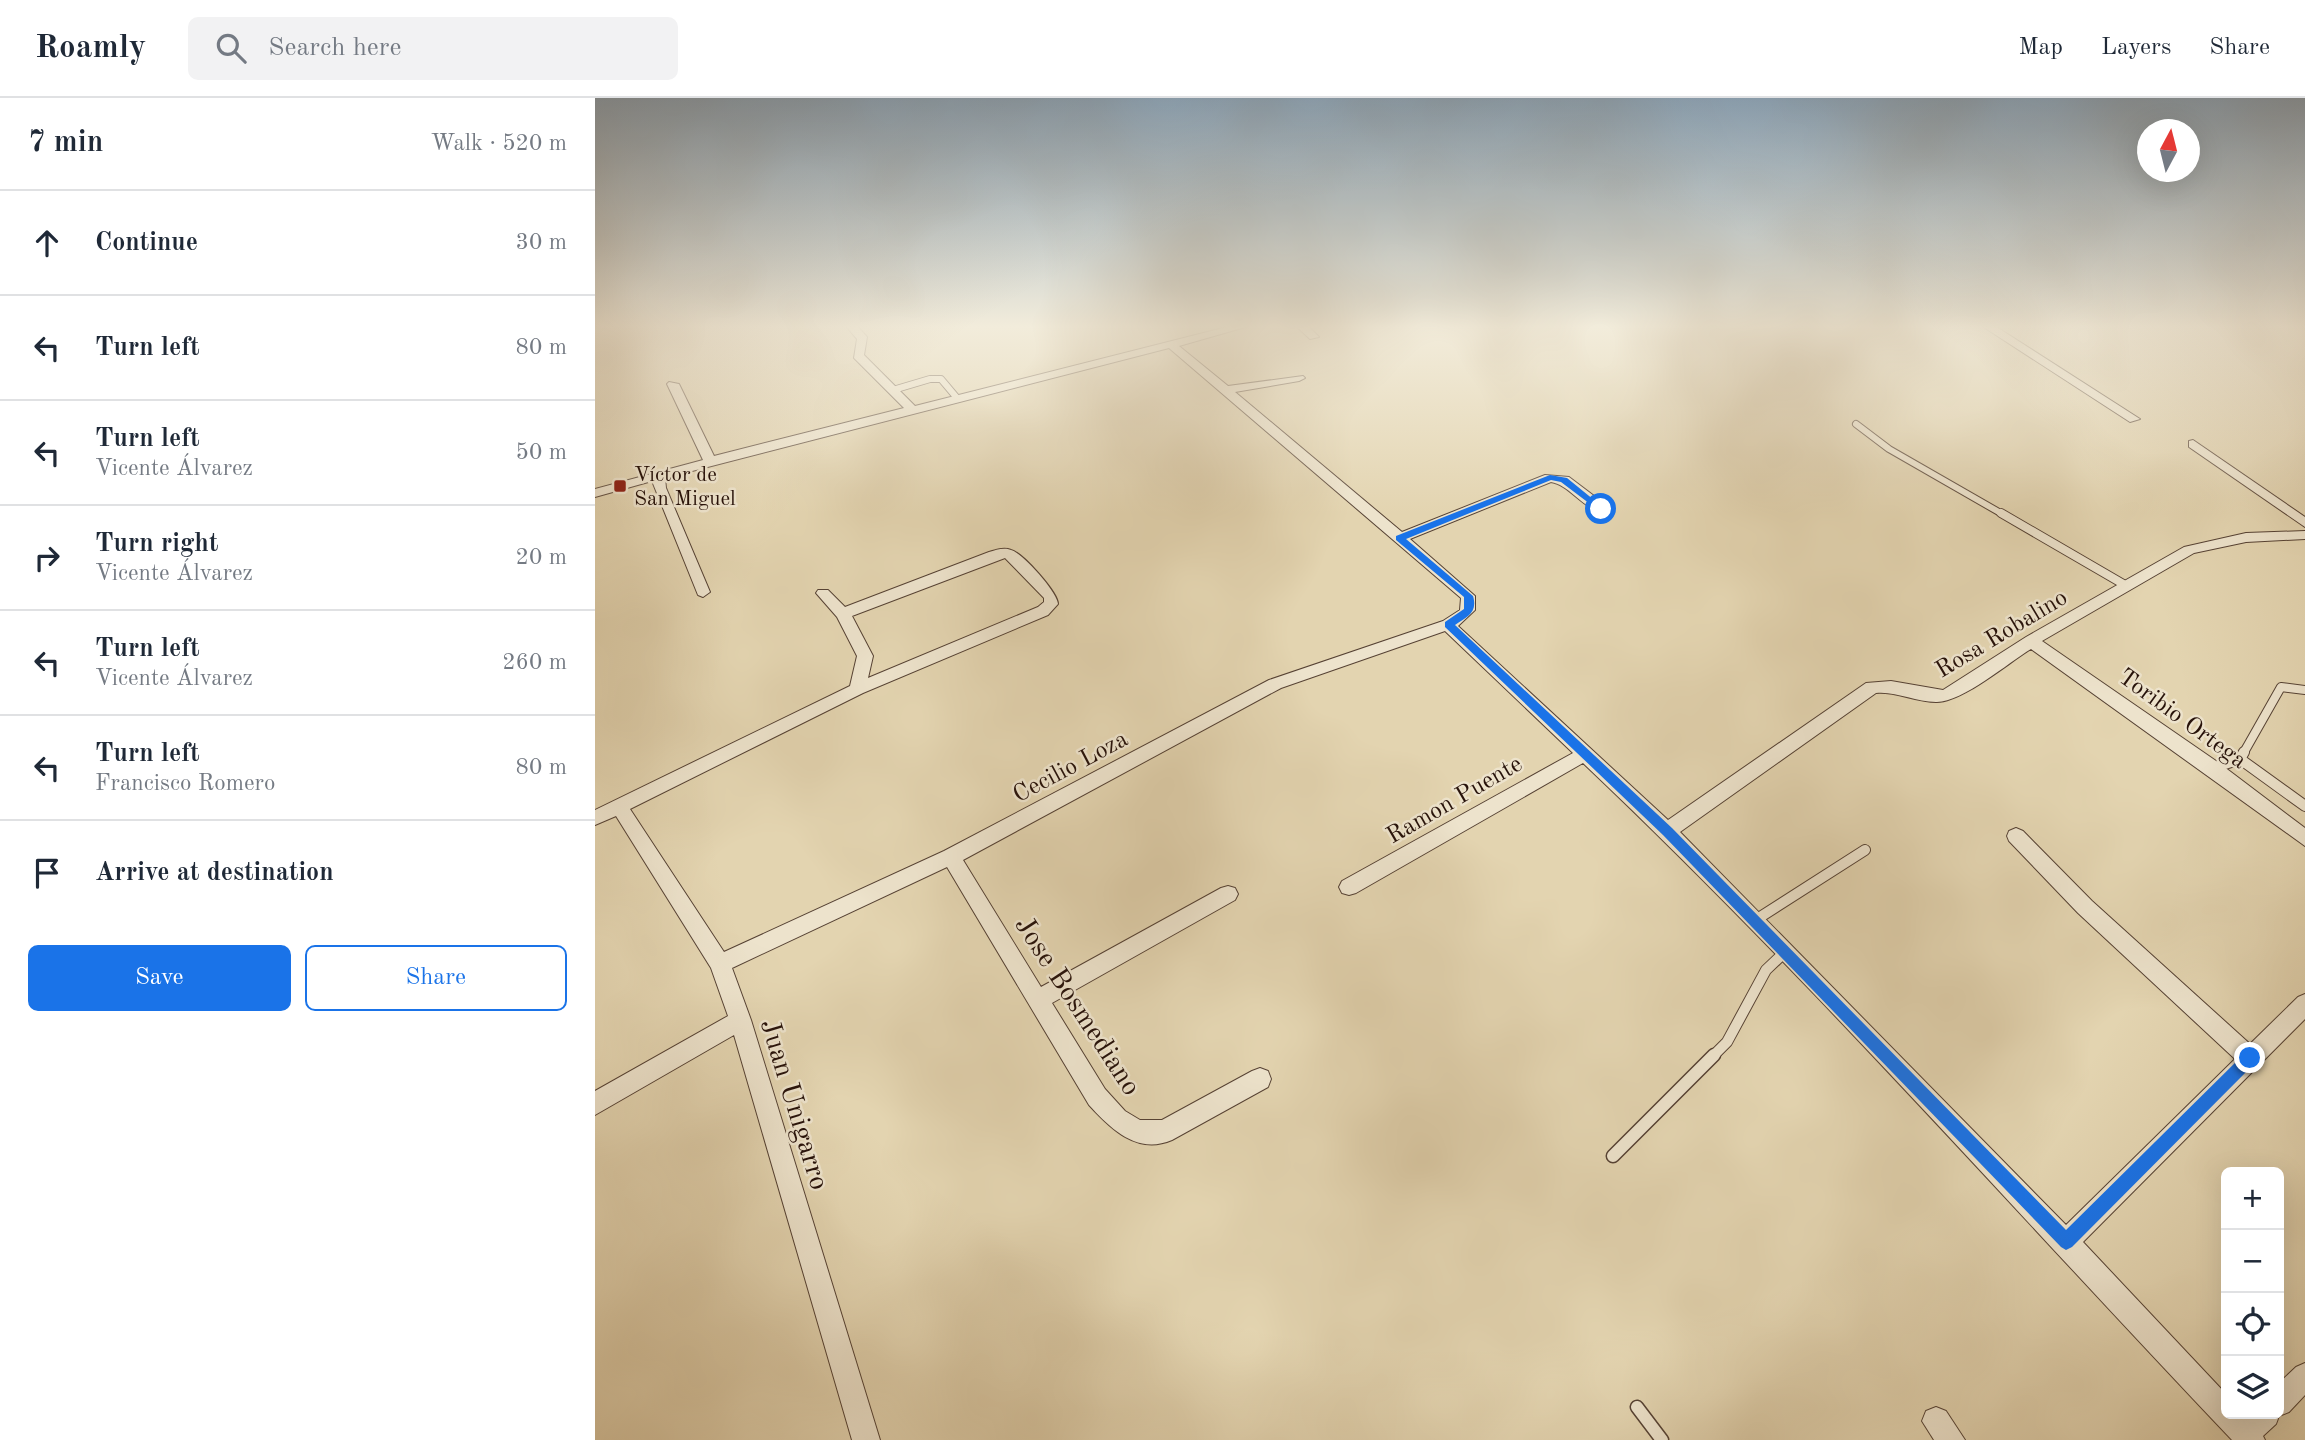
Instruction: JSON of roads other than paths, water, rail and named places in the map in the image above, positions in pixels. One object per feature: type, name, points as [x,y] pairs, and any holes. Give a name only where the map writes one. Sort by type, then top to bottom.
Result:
[{"type":"street","points":[[675,389],[710,461]]},
{"type":"street","points":[[595,492],[995,389]]},
{"type":"street","points":[[1225,390],[1233,389]]},
{"type":"street","points":[[2086,389],[2134,419]]},
{"type":"street","points":[[893,390],[911,410]]},
{"type":"street","points":[[1225,390],[1468,596],[1471,605],[1469,611],[1448,625],[1583,755],[1667,831],[2066,1242],[2221,1409]]},
{"type":"street","points":[[2193,444],[2302,534]]},
{"type":"street","points":[[658,475],[659,488],[703,592]]},
{"type":"street","points":[[1400,538],[1550,478],[1564,480],[1601,509]]},
{"type":"street","name":"Rosa Robalino","points":[[1667,831],[1872,687],[1882,686],[1931,696],[1946,696],[2031,640],[2189,550],[2218,540],[2255,535],[2302,534]]},
{"type":"street","points":[[595,818],[857,689],[1043,611],[1051,604],[1051,597],[1013,556],[1007,553],[994,555],[843,614]]},
{"type":"street","points":[[823,593],[843,614],[865,656],[857,689]]},
{"type":"street","name":"Cecilio Loza","points":[[720,964],[951,857],[1275,684],[1448,625]]},
{"type":"street","name":"Toribio Ortega","points":[[2031,640],[2213,768],[2305,838]]},
{"type":"street","name":"Ramon Puente","points":[[1349,887],[1583,755]]},
{"type":"street","name":"Juan Unigarro","points":[[620,808],[720,964],[740,1020],[866,1440]]},
{"type":"street","points":[[2016,836],[2085,907],[2250,1058]]},
{"type":"street","name":"Jose Bosmediano","points":[[951,857],[1097,1097],[1117,1119],[1137,1132],[1164,1132],[1260,1079]]},
{"type":"street","points":[[1038,1000],[1228,894]]},
{"type":"street","points":[[2066,1242],[2305,1004]]},
{"type":"street","points":[[595,1104],[740,1020]]},
{"type":"street","points":[[2284,1397],[2305,1376]]},
{"type":"street","points":[[2231,1419],[2248,1437],[2262,1419]]},
{"type":"lane","points":[[893,390],[898,389]]},
{"type":"lane","points":[[949,389],[957,398]]},
{"type":"lane","points":[[1857,424],[1889,449],[2125,585]]},
{"type":"lane","points":[[2213,768],[2240,759],[2281,687],[2305,690]]},
{"type":"lane","points":[[2240,759],[2305,806]]},
{"type":"lane","points":[[1754,921],[1865,850]]},
{"type":"lane","points":[[1613,1157],[1727,1042],[1766,970],[1785,952]]},
{"type":"lane","points":[[1637,1407],[1662,1440]]},
{"type":"place","name":"Víctor de San Miguel","points":[[620,486]]}]
